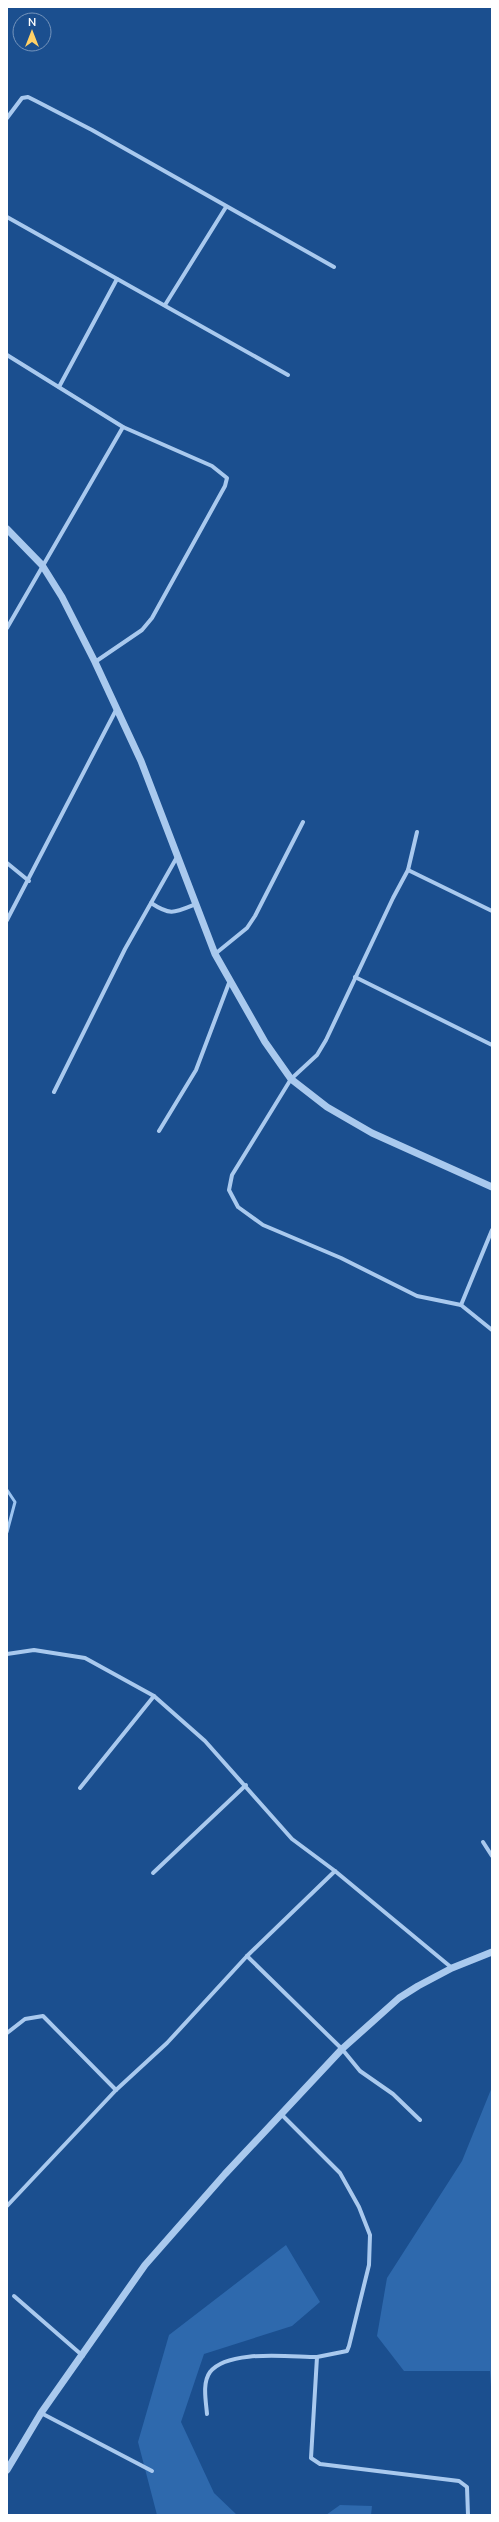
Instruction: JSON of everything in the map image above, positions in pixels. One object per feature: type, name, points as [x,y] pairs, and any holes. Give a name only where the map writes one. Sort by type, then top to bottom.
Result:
[{"type":"street","points":[[7,118],[22,98],[28,97],[92,130],[334,267]]},
{"type":"street","points":[[166,305],[226,207]]},
{"type":"street","points":[[7,217],[166,305],[288,375]]},
{"type":"street","points":[[59,387],[117,279]]},
{"type":"street","points":[[7,355],[123,427],[212,466],[224,473],[226,482],[152,618],[142,630],[95,662]]},
{"type":"street","points":[[7,628],[123,427]]},
{"type":"street","points":[[7,529],[42,565],[62,596],[95,662],[141,761],[215,954],[229,983],[265,1042],[291,1079],[328,1107],[372,1134],[492,1187]]},
{"type":"street","points":[[7,920],[29,881],[116,710]]},
{"type":"street","points":[[215,954],[246,928],[255,916],[303,822]]},
{"type":"street","points":[[417,832],[408,870],[317,1055],[291,1079],[232,1175],[229,1190],[232,1200],[238,1207],[263,1224],[341,1258],[417,1296],[461,1305],[492,1330]]},
{"type":"street","points":[[54,1092],[151,903],[178,856]]},
{"type":"street","points":[[7,863],[29,881]]},
{"type":"street","points":[[408,870],[492,911]]},
{"type":"street","points":[[151,903],[168,912],[175,913],[196,904]]},
{"type":"street","points":[[355,978],[492,1045]]},
{"type":"street","points":[[159,1130],[196,1070],[229,983]]},
{"type":"street","points":[[461,1305],[492,1230]]},
{"type":"street","points":[[7,1654],[34,1650],[85,1658],[154,1696],[206,1741],[292,1839],[335,1870],[452,1968]]},
{"type":"street","points":[[80,1788],[154,1696]]},
{"type":"street","points":[[153,1873],[246,1785]]},
{"type":"street","points":[[483,1842],[492,1856]]},
{"type":"street","points":[[7,2206],[116,2090],[167,2043],[247,1956],[335,1870]]},
{"type":"street","points":[[7,2470],[41,2413],[83,2356],[146,2265],[281,2114],[342,2049],[399,1998],[452,1968],[492,1952]]},
{"type":"street","points":[[247,1956],[342,2049],[360,2071],[393,2094],[420,2120]]},
{"type":"street","points":[[7,2033],[24,2019],[43,2016],[116,2090]]},
{"type":"street","points":[[207,2414],[206,2385],[210,2372],[222,2362],[255,2356],[317,2357],[347,2351],[363,2294],[371,2239],[356,2200],[340,2173],[281,2114]]},
{"type":"street","points":[[14,2296],[83,2356]]},
{"type":"street","points":[[317,2357],[310,2454],[314,2462],[385,2473],[459,2481],[467,2487],[468,2515]]},
{"type":"street","points":[[41,2413],[152,2471]]},
{"type":"shaded area","points":[[492,2087],[492,2402],[490,2371],[404,2371],[377,2336],[387,2278],[462,2161]]},
{"type":"shaded area","points":[[286,2245],[320,2302],[292,2326],[204,2354],[181,2422],[214,2493],[237,2515],[157,2515],[138,2442],[169,2335]]},
{"type":"shaded area","points":[[340,2505],[372,2506],[371,2515],[326,2515]]},
{"type":"waterway","points":[[7,1490],[15,1502],[7,1532]]}]
